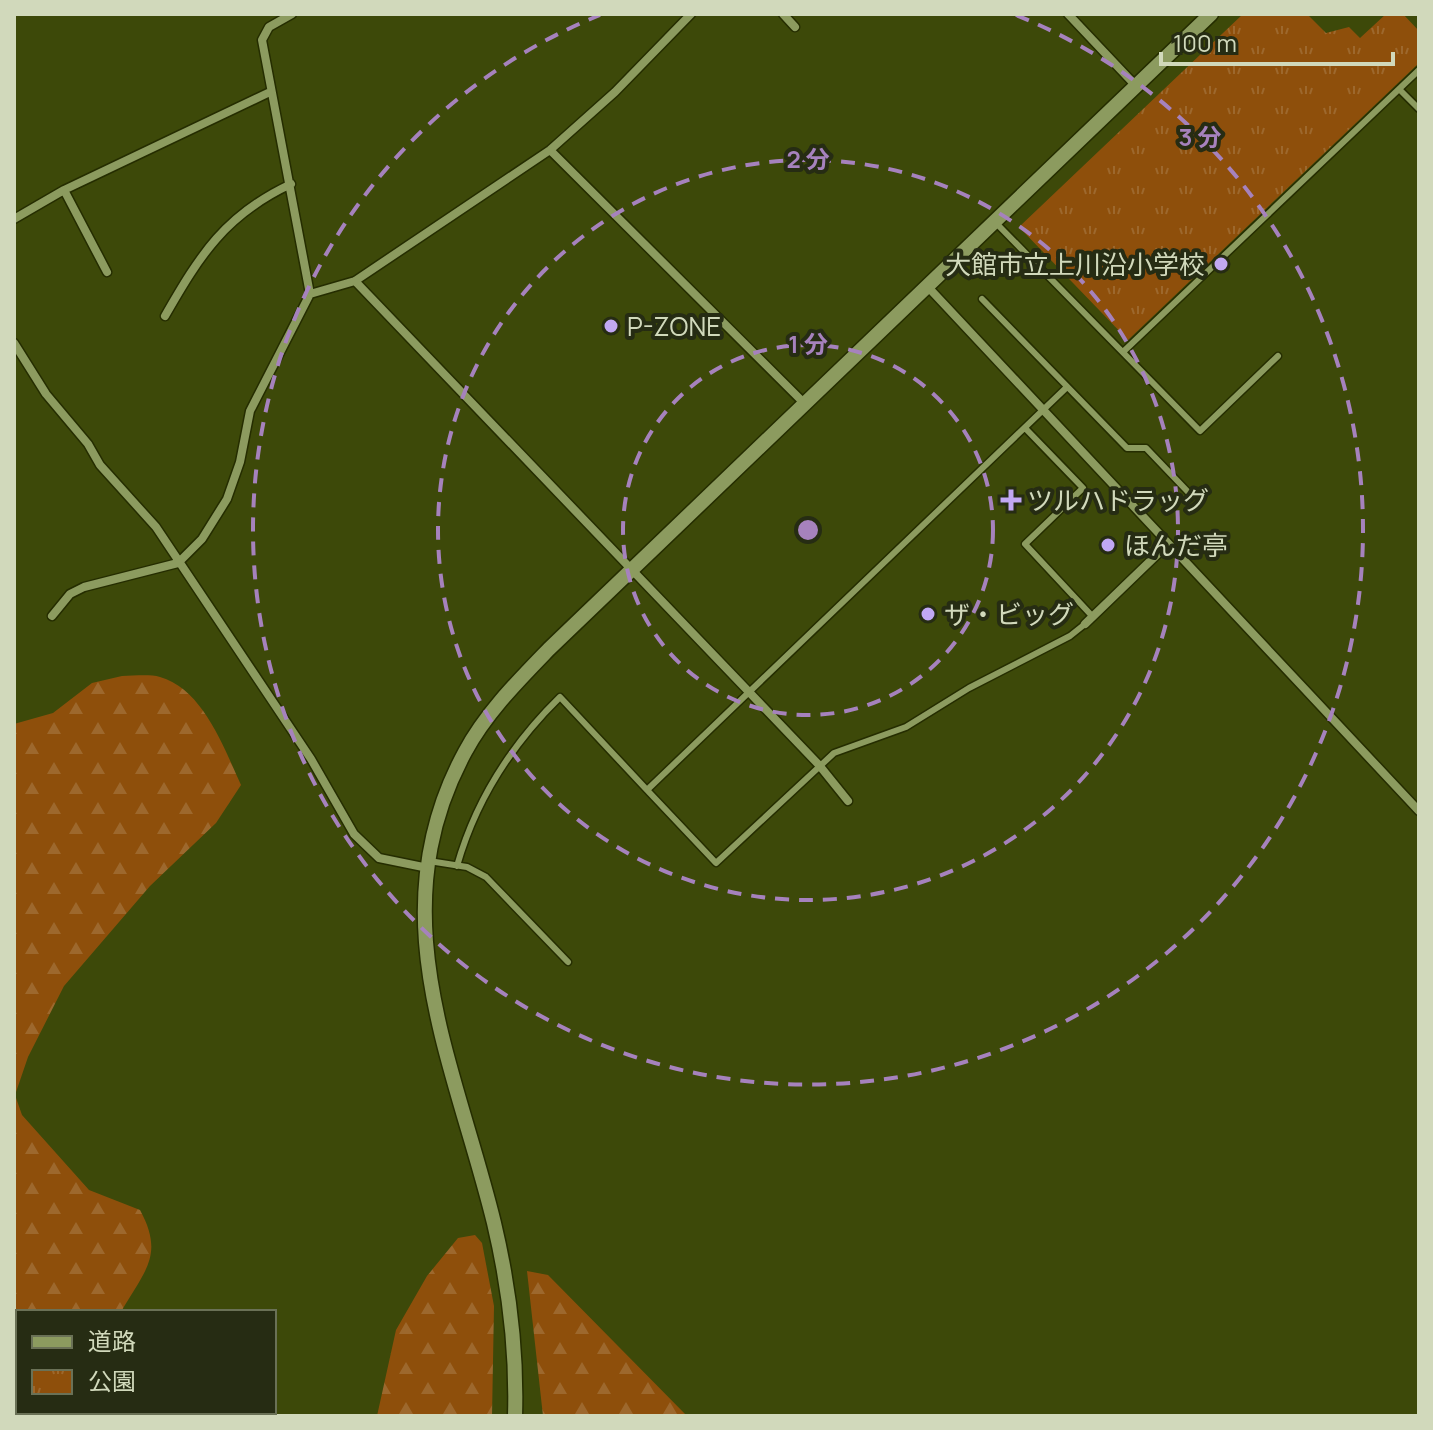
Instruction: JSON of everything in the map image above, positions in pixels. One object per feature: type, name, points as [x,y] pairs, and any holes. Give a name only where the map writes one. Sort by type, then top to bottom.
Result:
[{"type":"street","points":[[52,616],[70,594],[84,587],[178,563],[202,539],[227,499],[240,462],[250,411],[310,294],[262,40],[269,27],[292,14]]},
{"type":"street","points":[[310,294],[355,281],[550,150],[615,92],[691,14]]},
{"type":"street","points":[[783,14],[795,27]]},
{"type":"street","points":[[1068,14],[1137,87]]},
{"type":"street","points":[[515,1416],[514,1351],[502,1261],[442,1042],[426,965],[423,914],[428,864],[454,775],[483,725],[522,676],[1211,14]]},
{"type":"street","points":[[14,219],[64,190],[270,92]]},
{"type":"street","points":[[550,150],[806,405]]},
{"type":"street","points":[[165,316],[221,229],[262,197],[291,184]]},
{"type":"street","points":[[64,190],[107,272]]},
{"type":"street","points":[[355,281],[819,765],[848,801]]},
{"type":"street","points":[[928,287],[1419,811]]},
{"type":"street","points":[[14,343],[46,394],[88,444],[100,465],[156,527],[311,759],[354,834],[379,858],[428,864]]},
{"type":"street","points":[[1085,624],[1168,544]]},
{"type":"lane","points":[[1123,352],[1419,70]]},
{"type":"lane","points":[[1399,89],[1419,109]]},
{"type":"lane","points":[[994,220],[1200,431],[1278,356]]},
{"type":"lane","points":[[982,299],[1127,448],[1146,448],[1189,493]]},
{"type":"lane","points":[[647,790],[1067,387]]},
{"type":"lane","points":[[1025,428],[1083,488],[1025,544],[1093,617]]},
{"type":"lane","points":[[457,866],[476,812],[496,774],[528,730],[560,697],[716,863],[834,753],[906,727],[969,688],[1070,636],[1085,624]]},
{"type":"lane","points":[[428,864],[457,866],[486,877],[568,962]]},
{"type":"green space","points":[[1243,14],[1307,14],[1326,33],[1349,27],[1360,38],[1386,14],[1403,14],[1419,31],[1419,63],[1128,340],[1019,227]]},
{"type":"green space","points":[[146,675],[175,684],[200,707],[210,722],[241,785],[216,823],[150,886],[64,986],[28,1057],[15,1095],[22,1115],[89,1190],[140,1210],[151,1240],[151,1252],[144,1274],[122,1310],[16,1310],[16,1352],[14,1347],[14,724],[53,713],[92,683],[122,676]]},
{"type":"green space","points":[[475,1235],[482,1243],[494,1306],[492,1416],[377,1416],[396,1330],[427,1276],[458,1238]]},
{"type":"green space","points":[[527,1271],[548,1275],[687,1416],[543,1416]]},
{"type":"place","name":"大館市立上川沿小学校","points":[[1221,264]]},
{"type":"place","name":"P-ZONE","points":[[611,326]]},
{"type":"place","name":"ツルハドラッグ","points":[[1011,500]]},
{"type":"place","name":"ほんだ亭","points":[[1108,545]]},
{"type":"place","name":"ザ・ビッグ","points":[[928,614]]}]
